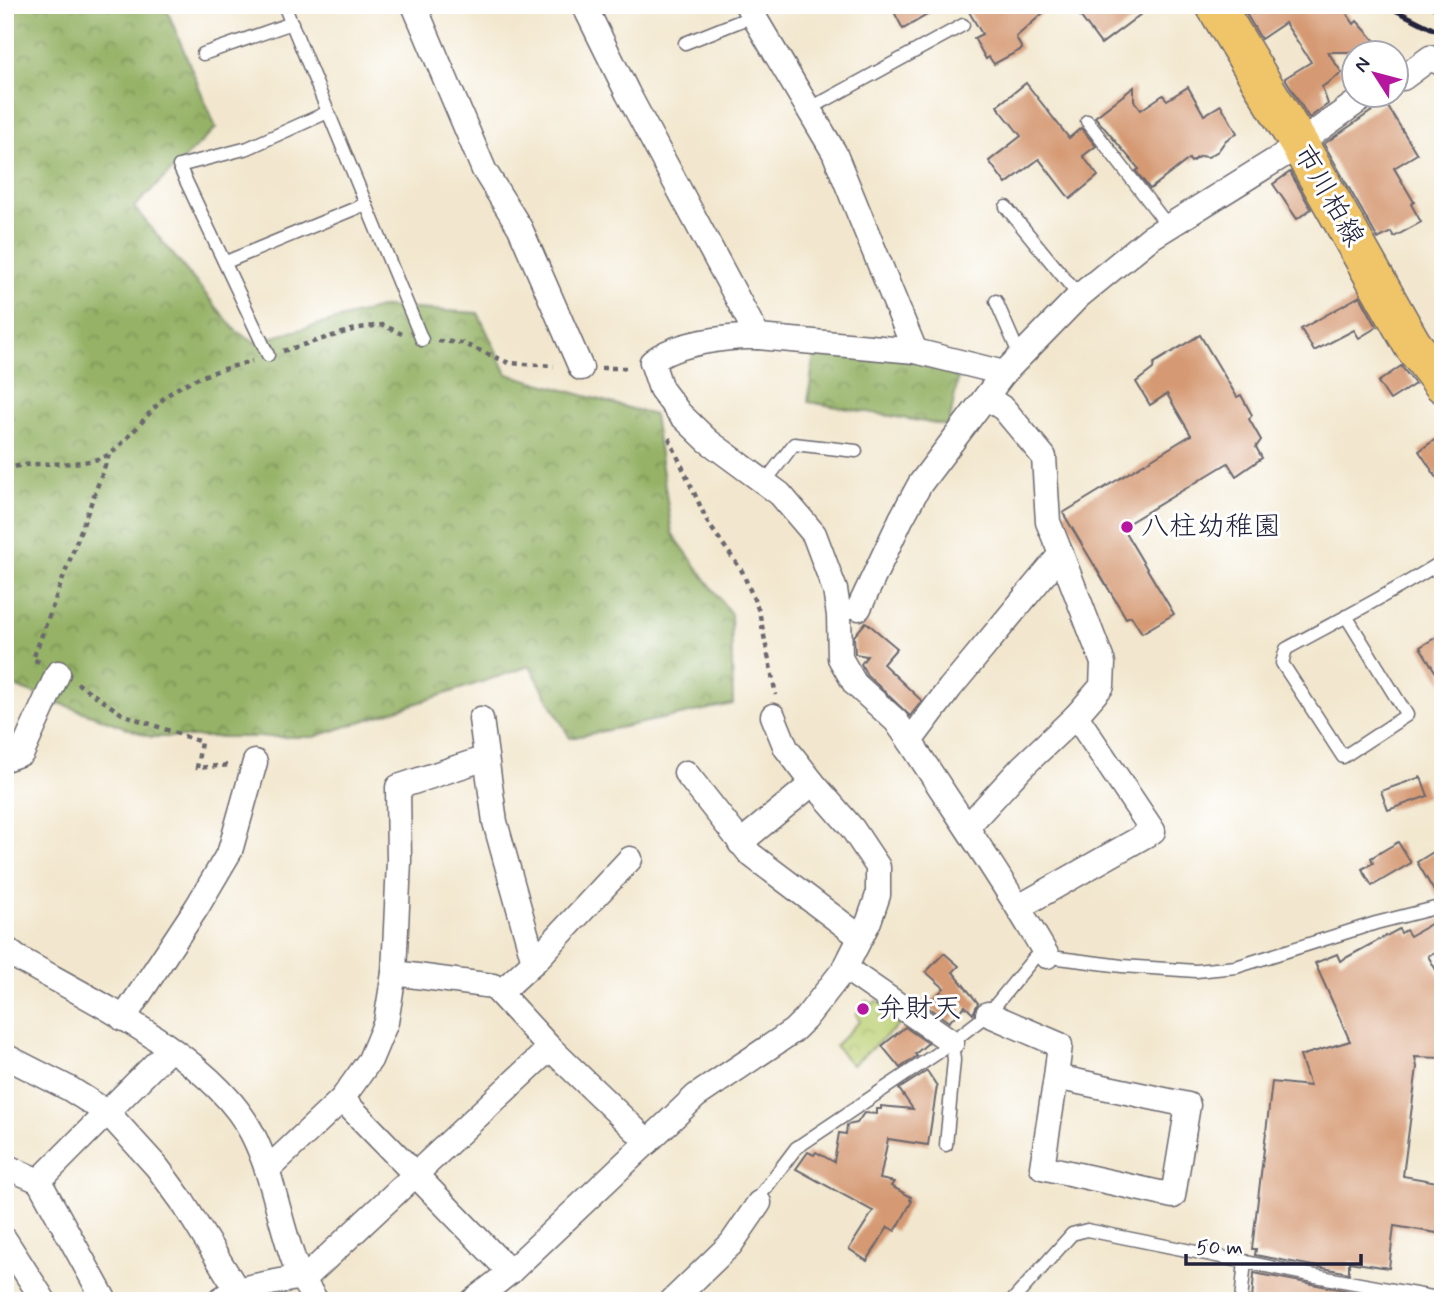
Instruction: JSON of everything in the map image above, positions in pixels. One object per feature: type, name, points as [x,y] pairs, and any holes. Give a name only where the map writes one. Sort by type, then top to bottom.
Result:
[{"type":"main road","name":"市川柏線","points":[[1215,5],[1299,144],[1412,344],[1443,384]]},
{"type":"street","points":[[414,5],[484,170],[520,228],[581,368]]},
{"type":"street","points":[[584,5],[628,94],[758,337]]},
{"type":"street","points":[[750,11],[834,152],[915,351]]},
{"type":"street","points":[[1410,73],[1430,58],[1443,64]]},
{"type":"street","points":[[859,608],[920,484],[1012,365],[1079,296],[1168,226],[1299,144],[1349,108]]},
{"type":"street","points":[[1012,365],[915,351],[758,337],[742,337],[683,347],[652,362],[661,388],[680,414],[708,441],[780,494],[814,534],[835,590],[839,615],[840,658],[855,684],[896,721],[910,741],[968,826],[1047,956]]},
{"type":"street","points":[[968,826],[1102,686],[1103,663],[1048,522],[1044,457],[1003,409],[986,397]]},
{"type":"street","points":[[910,741],[1061,554]]},
{"type":"street","points":[[5,759],[22,753],[58,673]]},
{"type":"street","points":[[473,1301],[510,1272],[696,1096],[793,1031],[845,968],[878,895],[878,867],[852,828],[786,748],[773,716]]},
{"type":"street","points":[[1019,907],[1153,831],[1076,716]]},
{"type":"street","points":[[481,719],[495,822],[534,962]]},
{"type":"street","points":[[268,1169],[342,1099],[370,1060],[386,1022],[394,973],[399,861],[398,787],[486,758]]},
{"type":"street","points":[[123,1019],[197,907],[230,851],[255,762]]},
{"type":"street","points":[[686,773],[750,854],[860,937]]},
{"type":"street","points":[[740,843],[813,783]]},
{"type":"street","points":[[500,993],[534,962],[630,859]]},
{"type":"street","points":[[5,948],[170,1049],[206,1075],[232,1102],[251,1131],[268,1169],[307,1286]]},
{"type":"street","points":[[845,968],[953,1041]]},
{"type":"street","points":[[394,973],[493,986],[550,1048],[648,1142]]},
{"type":"street","points":[[988,1014],[1060,1045],[1042,1167],[1173,1196],[1188,1105],[1056,1077]]},
{"type":"street","points":[[5,1056],[70,1089],[108,1113],[148,1157],[182,1201],[232,1297],[307,1286],[415,1174],[550,1048]]},
{"type":"street","points":[[39,1181],[170,1049]]},
{"type":"street","points":[[342,1099],[510,1272]]},
{"type":"street","points":[[5,1166],[39,1181],[105,1301]]},
{"type":"street","points":[[672,1301],[731,1244],[759,1202]]},
{"type":"street","points":[[5,1240],[44,1301]]},
{"type":"lane","points":[[285,5],[422,340]]},
{"type":"lane","points":[[685,43],[750,11]]},
{"type":"lane","points":[[203,54],[292,23]]},
{"type":"lane","points":[[807,108],[963,24]]},
{"type":"lane","points":[[268,355],[179,166],[248,148],[328,111]]},
{"type":"lane","points":[[1087,121],[1168,226]]},
{"type":"lane","points":[[226,262],[366,204]]},
{"type":"lane","points":[[1006,207],[1079,296]]},
{"type":"lane","points":[[996,301],[1012,365]]},
{"type":"lane","points":[[764,483],[794,444],[856,451]]},
{"type":"lane","points":[[1346,616],[1406,715],[1343,757],[1282,663],[1286,649],[1346,616],[1386,596],[1443,561]]},
{"type":"lane","points":[[759,1202],[762,1193],[796,1148],[953,1041],[988,1014],[1034,958],[1047,956],[1196,971],[1236,967],[1376,923],[1443,906]]},
{"type":"lane","points":[[946,1145],[954,1060],[953,1041]]},
{"type":"lane","points":[[1012,1301],[1072,1234],[1087,1230],[1443,1299]]},
{"type":"lane","points":[[1241,1301],[1245,1261]]},
{"type":"path","points":[[255,762],[197,768],[201,741],[122,714],[66,676],[33,659],[109,455],[164,398],[190,380],[359,328],[383,325],[415,340],[462,343],[509,363],[633,368],[652,362]]},
{"type":"path","points":[[661,388],[665,428],[675,455],[708,523],[742,571],[759,611],[777,700],[773,716]]},
{"type":"path","points":[[5,470],[20,465],[73,462],[109,455]]},
{"type":"green space","points":[[5,5],[165,5],[216,128],[134,207],[236,331],[254,342],[384,307],[478,313],[507,374],[654,415],[672,533],[731,614],[733,704],[570,738],[530,666],[314,737],[151,737],[5,683]]},
{"type":"green space","points":[[815,346],[928,363],[958,378],[949,426],[808,402]]},
{"type":"green space","points":[[866,1000],[873,1004],[877,1000],[905,1020],[852,1065],[835,1046],[860,1021],[856,1015]]},
{"type":"building","points":[[907,5],[944,5],[903,29],[894,12]]},
{"type":"building","points":[[965,5],[1052,5],[1016,37],[1022,49],[994,64],[989,57],[986,59],[974,38],[982,34]]},
{"type":"building","points":[[1072,5],[1153,5],[1101,44]]},
{"type":"building","points":[[1241,5],[1341,5],[1354,24],[1357,21],[1372,38],[1340,38],[1340,52],[1328,52],[1340,74],[1322,87],[1328,104],[1309,118],[1285,78],[1311,62],[1285,23],[1261,39]]},
{"type":"building","points":[[1026,83],[1069,138],[1081,128],[1096,146],[1083,156],[1098,176],[1070,199],[1039,159],[1006,184],[989,161],[1021,136],[997,106]]},
{"type":"building","points":[[1134,87],[1134,101],[1141,110],[1163,95],[1167,100],[1188,87],[1204,115],[1221,105],[1237,133],[1226,140],[1218,151],[1208,157],[1200,156],[1191,162],[1189,159],[1150,189],[1136,171],[1139,169],[1095,117]]},
{"type":"building","points":[[1376,108],[1389,108],[1417,154],[1394,168],[1414,202],[1411,204],[1421,222],[1394,237],[1391,232],[1378,239],[1324,144]]},
{"type":"building","points":[[1290,172],[1311,209],[1297,219],[1273,184]]},
{"type":"building","points":[[1360,296],[1377,327],[1359,338],[1354,330],[1314,351],[1301,329]]},
{"type":"building","points":[[1200,335],[1237,397],[1241,395],[1252,415],[1249,419],[1261,440],[1256,447],[1262,458],[1236,476],[1228,463],[1122,527],[1174,614],[1142,633],[1131,616],[1126,618],[1063,513],[1191,435],[1167,394],[1150,405],[1136,382],[1153,369],[1154,363]]},
{"type":"building","points":[[1401,366],[1415,384],[1390,400],[1378,382]]},
{"type":"building","points":[[1443,434],[1443,487],[1419,451]]},
{"type":"building","points":[[866,622],[897,648],[883,664],[922,701],[910,716],[867,675],[861,664],[867,656],[855,654],[854,636]]},
{"type":"building","points":[[1443,633],[1443,684],[1420,647]]},
{"type":"building","points":[[1421,777],[1428,796],[1388,810],[1381,791]]},
{"type":"building","points":[[1398,842],[1411,863],[1372,886],[1362,869],[1373,863],[1371,858]]},
{"type":"building","points":[[1443,846],[1443,897],[1438,898],[1417,862]]},
{"type":"building","points":[[1443,917],[1443,947],[1428,956],[1443,982],[1443,1058],[1415,1057],[1417,1067],[1403,1176],[1443,1183],[1443,1234],[1394,1226],[1389,1268],[1349,1262],[1349,1273],[1255,1255],[1256,1249],[1252,1249],[1272,1082],[1310,1086],[1300,1056],[1350,1041],[1315,963],[1337,954],[1340,961],[1399,929],[1401,933],[1406,930],[1410,936]]},
{"type":"building","points":[[944,953],[959,966],[953,972],[978,1003],[973,1014],[965,1006],[949,1022],[926,1006],[944,988],[926,972]]},
{"type":"building","points":[[905,1027],[928,1043],[915,1054],[917,1056],[900,1068],[882,1046]]},
{"type":"building","points":[[927,1071],[937,1086],[928,1145],[888,1139],[880,1179],[894,1182],[891,1186],[911,1197],[912,1201],[895,1231],[888,1227],[867,1261],[849,1249],[873,1211],[796,1169],[808,1152],[814,1155],[816,1152],[834,1162],[839,1133],[846,1134],[847,1125],[857,1123],[864,1113],[877,1114],[877,1109],[881,1109],[881,1106],[913,1109],[899,1089]]},
{"type":"building","points":[[1254,1273],[1349,1291],[1349,1301],[1252,1301]]},
{"type":"railway","points":[[1385,5],[1443,34]]},
{"type":"railway","points":[[1428,5],[1443,12]]},
{"type":"place","name":"八柱幼稚園","points":[[1127,527]]},
{"type":"place","name":"弁財天","points":[[863,1009]]}]
